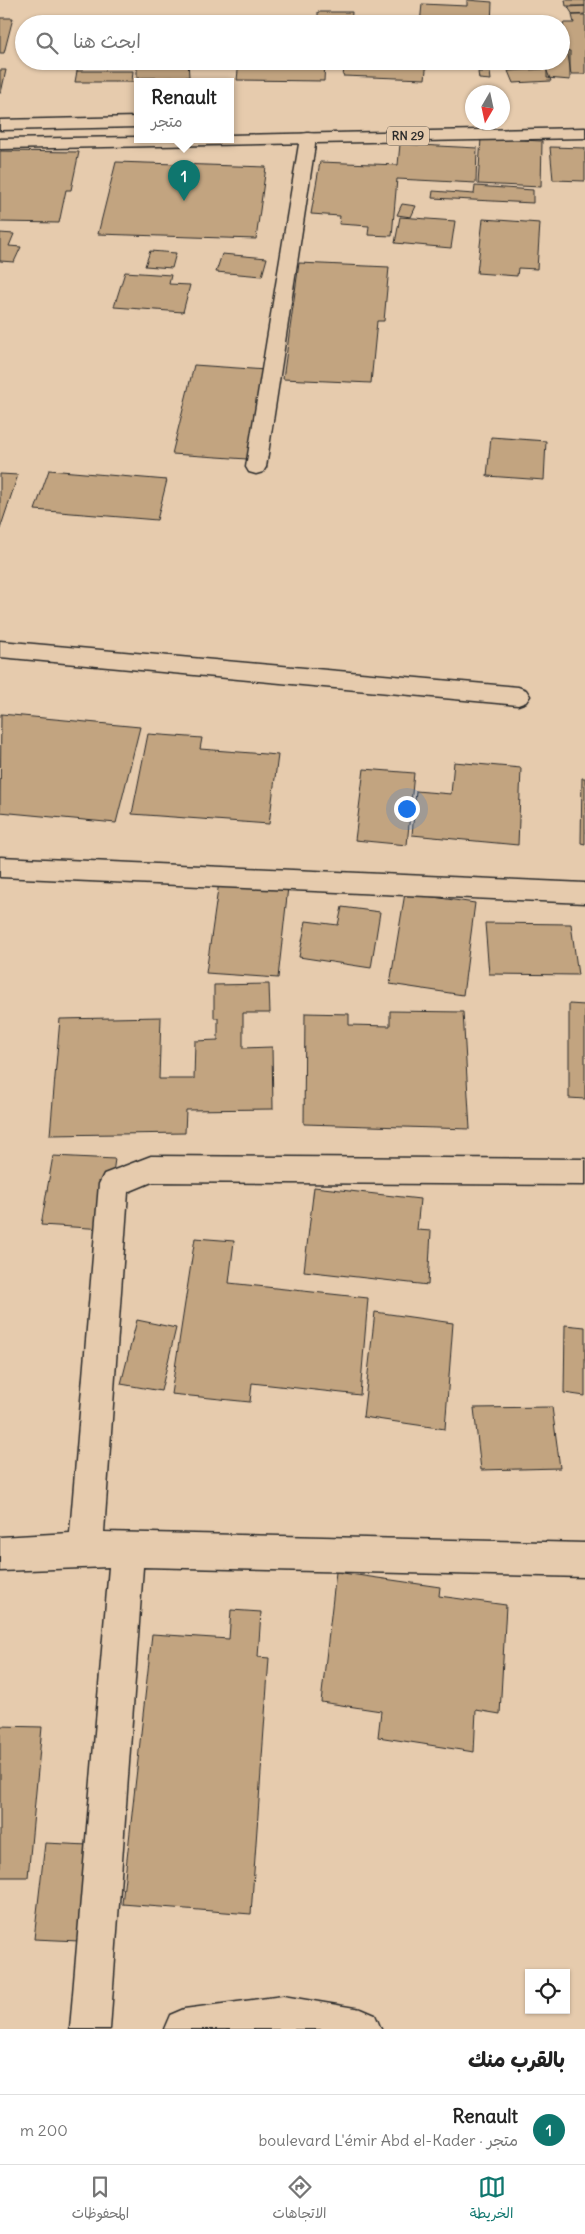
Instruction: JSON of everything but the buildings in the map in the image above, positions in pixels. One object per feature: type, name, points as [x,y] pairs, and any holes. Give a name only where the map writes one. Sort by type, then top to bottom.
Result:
[{"type":"main road","points":[[0,125],[134,122]]},
{"type":"main road","name":"RN 29","points":[[234,140],[585,132]]},
{"type":"main road","points":[[256,467],[308,138]]},
{"type":"main road","name":"RN 29","points":[[0,144],[134,142]]},
{"type":"main road","points":[[0,649],[518,696]]},
{"type":"main road","points":[[0,867],[585,893]]},
{"type":"main road","points":[[86,1549],[114,1184],[151,1169],[585,1172]]},
{"type":"main road","points":[[0,1554],[86,1549],[585,1560]]},
{"type":"main road","points":[[90,2029],[127,1550]]},
{"type":"main road","points":[[184,2029],[283,2016],[361,2029]]},
{"type":"place","name":"Renault","points":[[184,201]]}]
